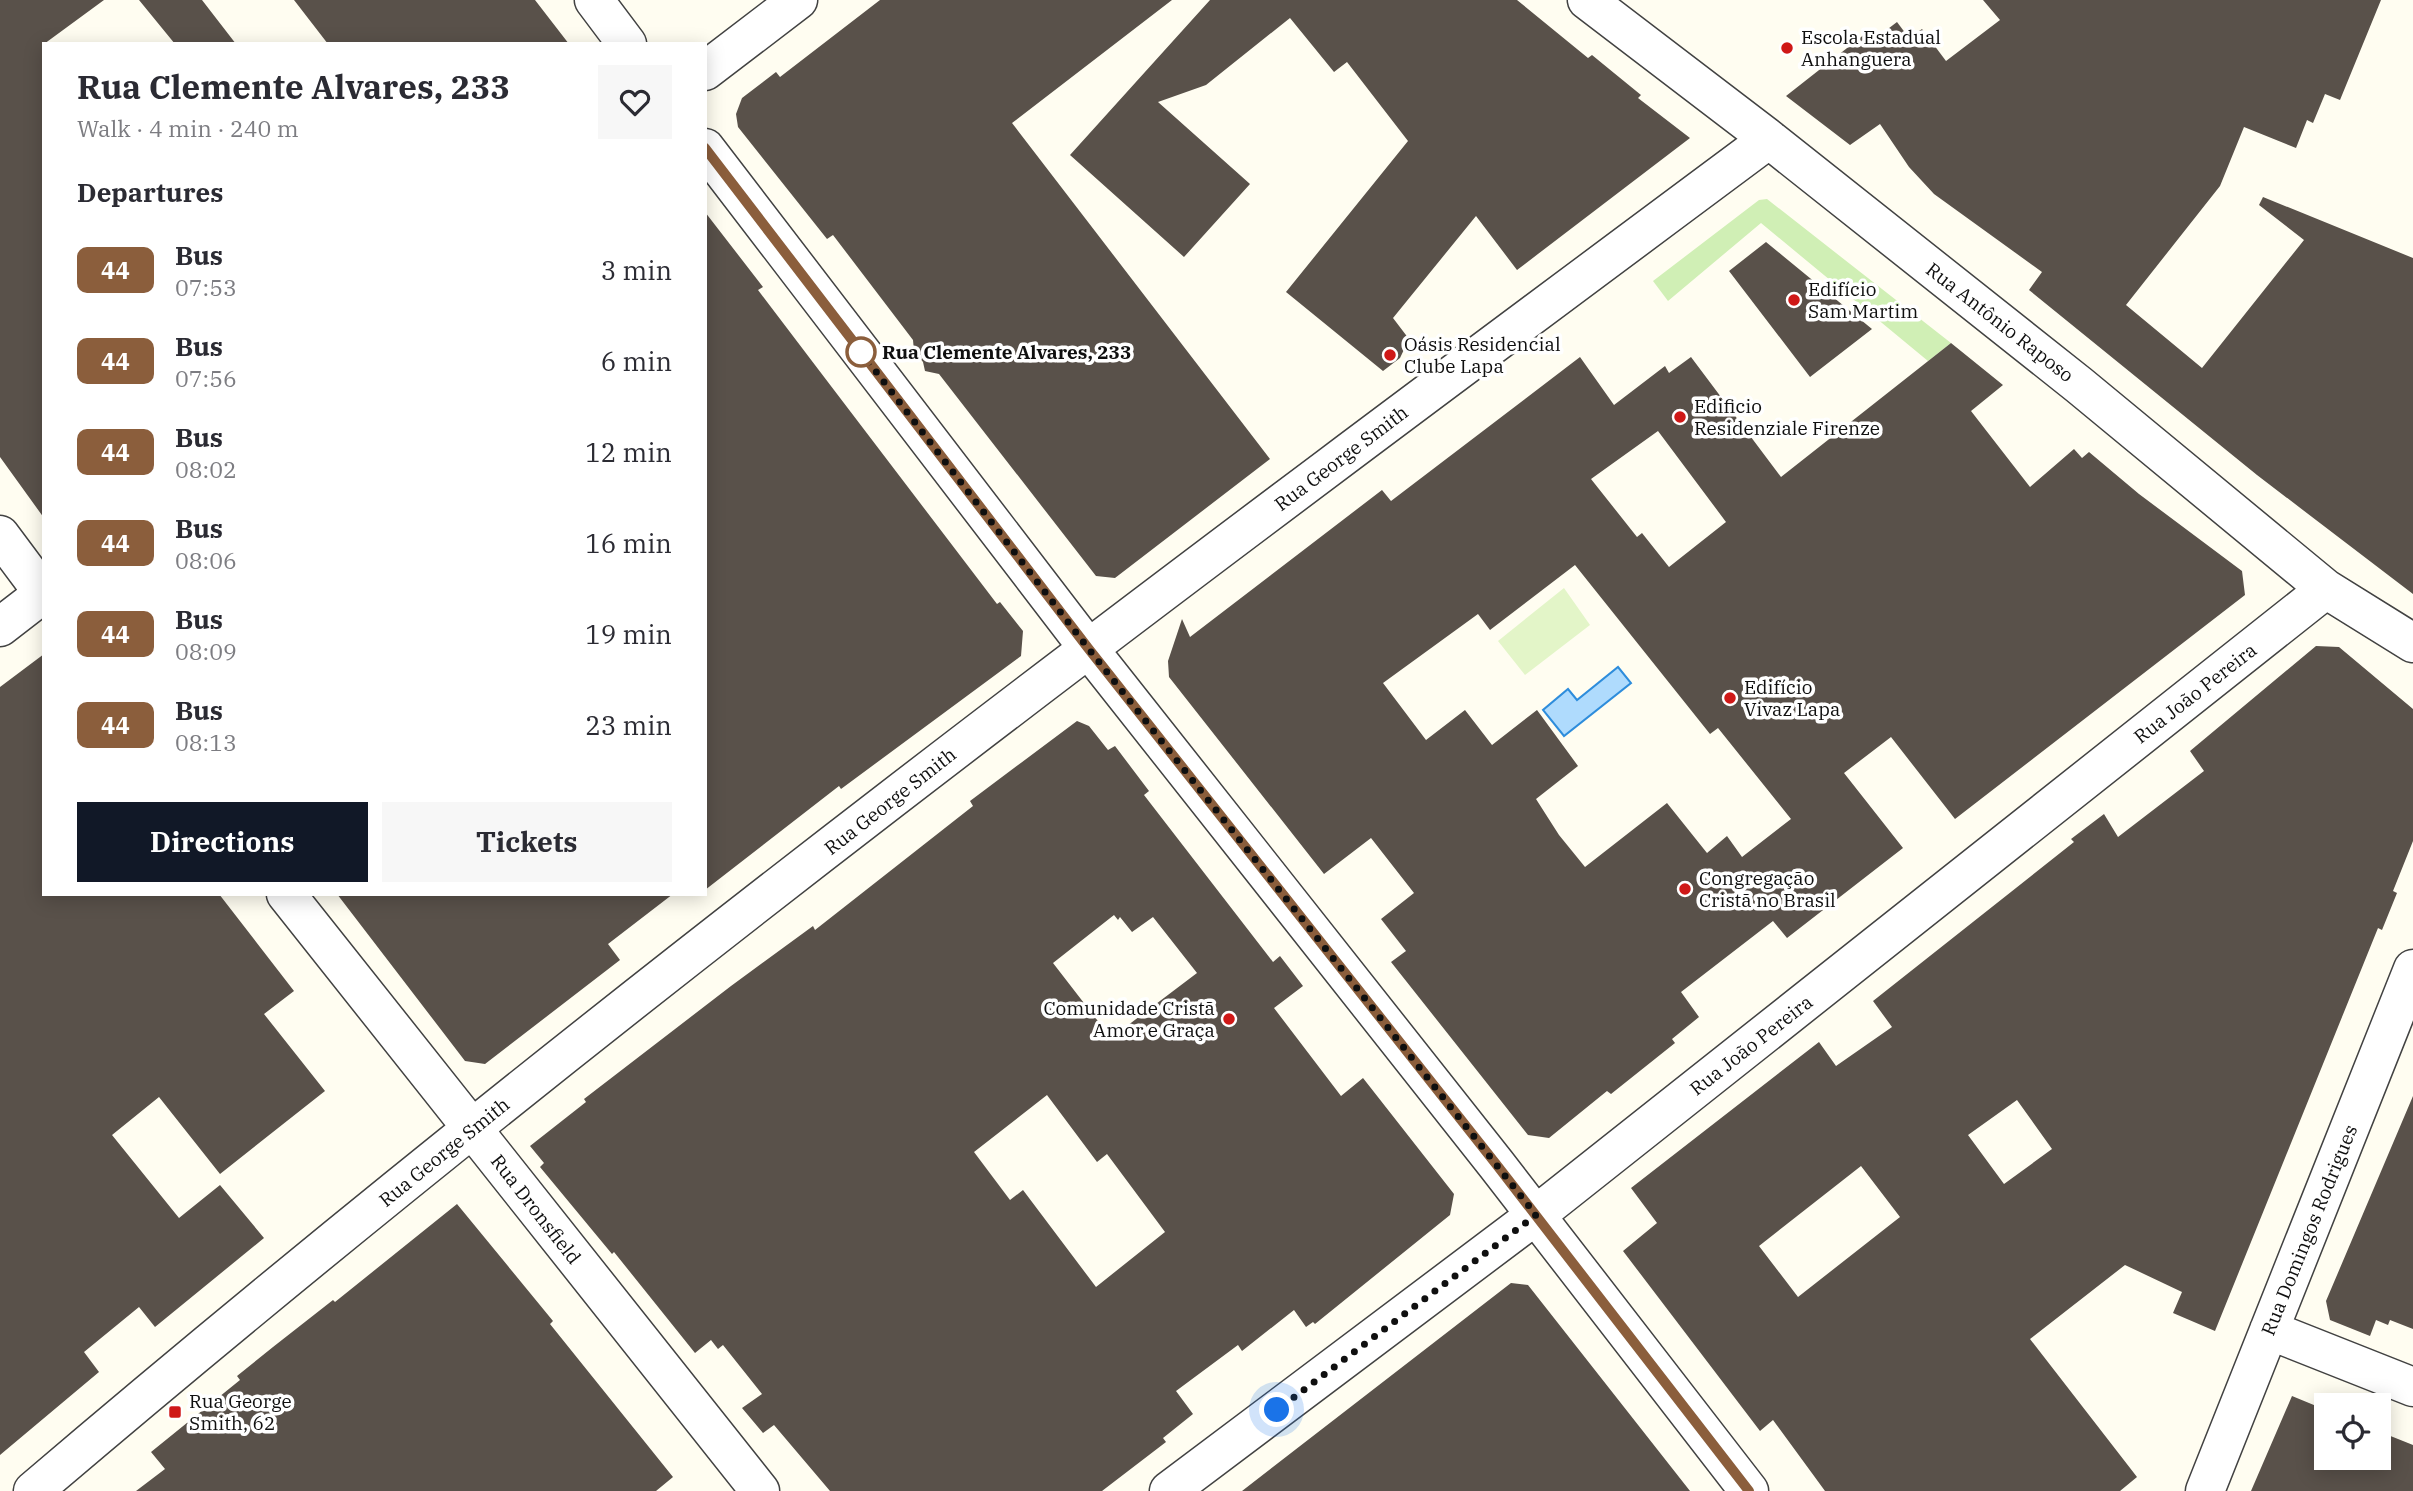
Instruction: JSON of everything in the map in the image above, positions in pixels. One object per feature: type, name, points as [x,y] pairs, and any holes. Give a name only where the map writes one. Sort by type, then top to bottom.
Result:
[{"type":"street","points":[[594,0],[626,42]]},
{"type":"street","points":[[707,69],[798,0]]},
{"type":"street","name":"Rua Antônio Raposo","points":[[1587,0],[1769,139],[2079,385],[2326,589],[2413,643]]},
{"type":"street","name":"Rua George Smith","points":[[33,1491],[163,1380],[472,1128],[1088,648],[1769,139]]},
{"type":"street","points":[[707,151],[1088,648],[1536,1215],[1749,1491]]},
{"type":"street","points":[[0,535],[42,591]]},
{"type":"street","name":"Rua João Pereira","points":[[1169,1491],[1536,1215],[2326,589]]},
{"type":"street","points":[[0,627],[42,596]]},
{"type":"street","name":"Rua Dronsfield","points":[[288,896],[760,1491]]},
{"type":"street","name":"Rua Domingos Rodrigues","points":[[2206,1491],[2413,969]]},
{"type":"street","points":[[2269,1330],[2413,1387]]},
{"type":"green space","points":[[1767,199],[1951,343],[1928,361],[1761,223],[1668,301],[1653,281],[1759,200]]},
{"type":"green space","points":[[1564,588],[1590,625],[1525,675],[1498,641]]},
{"type":"water","points":[[1618,667],[1631,683],[1564,736],[1543,710],[1568,689],[1577,700]]},
{"type":"building","points":[[0,0],[104,0],[47,42],[42,42],[42,515],[0,457]]},
{"type":"building","points":[[139,0],[202,0],[234,42],[173,42]]},
{"type":"building","points":[[294,0],[535,0],[567,42],[326,42]]},
{"type":"building","points":[[880,0],[1172,0],[1012,123],[1270,459],[1115,578],[1096,576],[939,374],[925,371],[923,362],[914,351],[913,340],[833,235],[827,239],[738,127],[736,114],[742,98],[776,72],[780,77]]},
{"type":"building","points":[[1210,0],[1517,0],[1588,58],[1592,55],[1641,95],[1638,98],[1690,138],[1517,270],[1476,216],[1393,318],[1409,339],[1400,358],[1383,371],[1286,292],[1408,141],[1347,62],[1334,72],[1290,18],[1206,85],[1158,102],[1250,184],[1184,257],[1070,155]]},
{"type":"building","points":[[1983,0],[2381,0],[2340,100],[2325,94],[2313,123],[2307,120],[2296,148],[2244,127],[2220,186],[2126,305],[2202,368],[2304,240],[2259,205],[2263,197],[2413,258],[2413,594],[2257,475],[2029,290],[2042,272],[1934,194],[1909,167],[1880,124],[1850,145],[1786,96],[1870,30],[1876,38],[1897,22],[1909,38],[1922,29],[1946,61],[2000,20]]},
{"type":"building","points":[[707,215],[763,287],[758,290],[997,604],[1000,602],[1023,631],[1021,656],[841,789],[839,786],[707,888]]},
{"type":"building","name":"Edifício Sam Martim","points":[[1766,242],[1872,329],[1810,377],[1729,271]]},
{"type":"building","points":[[1951,343],[2003,385],[1971,411],[2030,487],[2074,449],[2082,458],[2089,452],[2139,494],[2242,571],[2245,595],[1955,819],[1891,737],[1844,773],[1903,848],[1787,938],[1773,921],[1681,992],[1699,1017],[1672,1039],[1675,1043],[1611,1094],[1607,1091],[1549,1138],[1528,1135],[1391,962],[1406,951],[1381,919],[1414,893],[1371,838],[1324,874],[1169,677],[1168,661],[1182,619],[1190,637],[1382,490],[1391,501],[1580,357],[1614,405],[1665,366],[1669,373],[1691,357],[1781,477]],"holes":[[[1658,431],[1726,522],[1669,567],[1642,533],[1637,537],[1591,479]],[[1575,565],[1710,734],[1718,728],[1791,819],[1742,857],[1727,836],[1707,853],[1667,803],[1585,867],[1559,835],[1536,799],[1578,766],[1537,710],[1492,745],[1465,710],[1426,740],[1383,683],[1478,614],[1490,630]]]},
{"type":"building","points":[[2316,646],[2339,647],[2413,709],[2413,841],[2393,891],[2397,893],[2382,930],[2378,928],[2215,1331],[2173,1313],[2182,1292],[2125,1265],[2030,1339],[2137,1477],[2120,1491],[1825,1491],[1773,1420],[1760,1431],[1623,1251],[1657,1223],[1631,1188],[1819,1042],[1836,1066],[1892,1027],[1873,1001],[2074,842],[2071,839],[2104,814],[2118,837],[2204,771],[2190,751]],"holes":[[[2017,1100],[2052,1149],[2004,1184],[1968,1135]],[[1861,1166],[1900,1217],[1798,1297],[1759,1246]]]},
{"type":"building","points":[[42,656],[42,896],[221,896],[294,991],[264,1014],[325,1091],[220,1174],[159,1097],[112,1135],[179,1218],[220,1185],[264,1238],[155,1327],[139,1307],[84,1352],[99,1372],[0,1455],[0,687]]},
{"type":"building","points":[[1077,721],[1089,726],[1108,750],[1115,746],[1149,791],[1144,795],[1273,962],[1280,956],[1303,986],[1274,1008],[1341,1096],[1363,1078],[1454,1194],[1450,1215],[1315,1324],[1313,1322],[1306,1327],[1294,1310],[1242,1351],[1238,1345],[1176,1391],[1193,1414],[1163,1438],[1166,1442],[1102,1491],[830,1491],[774,1425],[763,1433],[742,1408],[762,1394],[723,1345],[718,1349],[711,1340],[695,1353],[614,1252],[612,1254],[540,1167],[544,1163],[530,1146],[586,1102],[584,1099],[731,986],[813,926],[815,930],[973,806],[970,801]],"holes":[[[1114,915],[1118,920],[1120,917],[1132,932],[1153,917],[1197,973],[1111,1038],[1053,963]],[[1047,1095],[1097,1162],[1107,1154],[1165,1232],[1096,1287],[1023,1190],[1010,1200],[974,1152]]]},
{"type":"building","points":[[339,896],[670,896],[608,944],[620,960],[485,1064],[465,1061]]},
{"type":"building","points":[[2413,1096],[2413,1329],[2390,1320],[2388,1325],[2376,1320],[2370,1336],[2330,1320],[2326,1301]]},
{"type":"building","points":[[457,1204],[553,1321],[550,1324],[673,1477],[656,1491],[136,1491],[165,1469],[151,1452],[240,1380],[237,1376]]},
{"type":"building","points":[[1511,1283],[1528,1285],[1690,1491],[1242,1491]]},
{"type":"building","points":[[2292,1396],[2314,1405],[2314,1470],[2391,1470],[2391,1436],[2413,1445],[2413,1491],[2251,1491]]},
{"type":"bus line","name":"44","points":[[707,151],[1088,648],[1496,1164],[1749,1491]]},
{"type":"place","name":"Escola Estadual Anhanguera","points":[[1787,48]]},
{"type":"place","name":"Edifício Sam Martim","points":[[1794,300]]},
{"type":"place","name":"Rua Clemente Alvares, 233","points":[[861,352]]},
{"type":"place","name":"Oásis Residencial Clube Lapa","points":[[1390,355]]},
{"type":"place","name":"Edificio Residenziale Firenze","points":[[1680,417]]},
{"type":"place","name":"Edifício Vivaz Lapa","points":[[1730,698]]},
{"type":"place","name":"Congregação Cristã no Brasil","points":[[1685,889]]},
{"type":"place","name":"Comunidade Cristã Amor e Graça","points":[[1229,1019]]},
{"type":"place","name":"Rua George Smith, 62","points":[[175,1412]]},
{"type":"route","points":[[861,352],[1088,648],[1536,1215],[1277,1410]]}]
